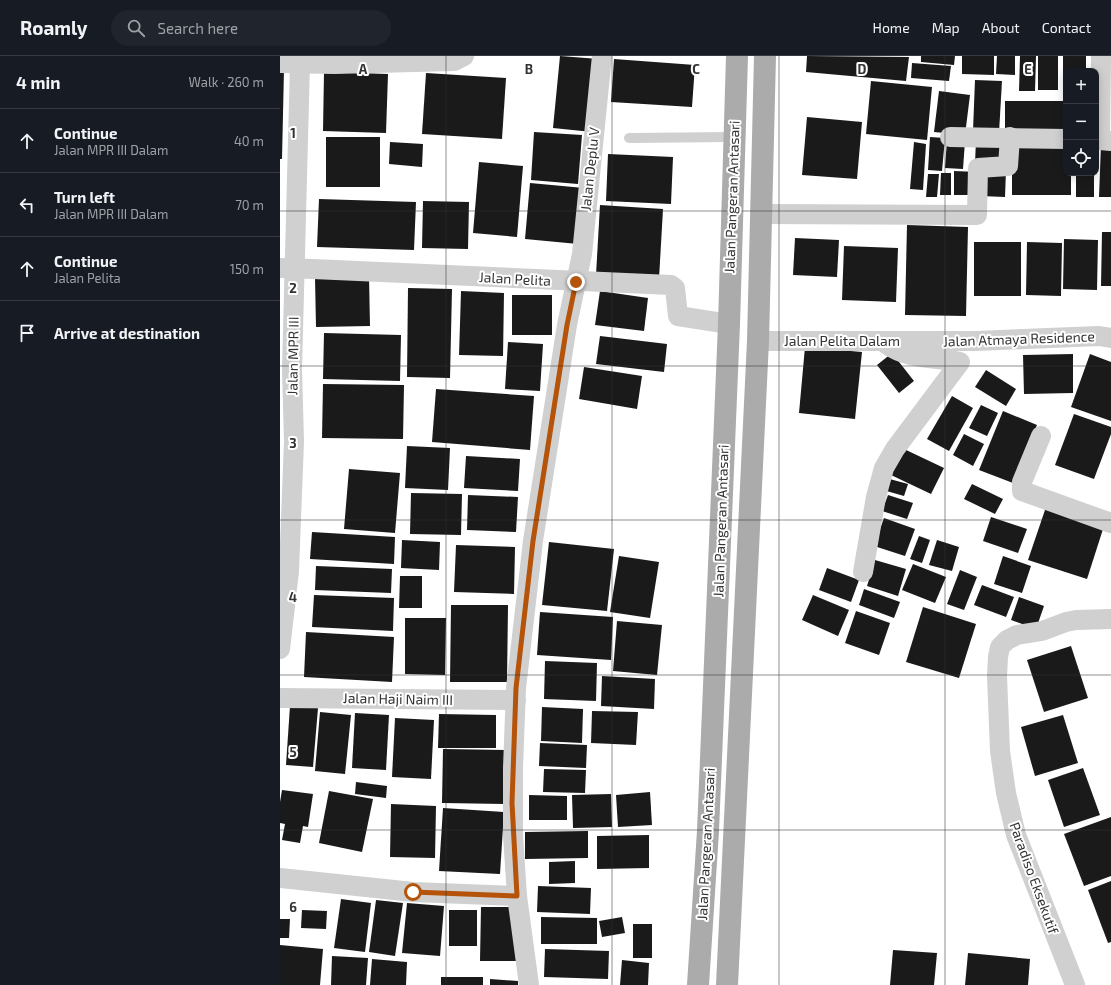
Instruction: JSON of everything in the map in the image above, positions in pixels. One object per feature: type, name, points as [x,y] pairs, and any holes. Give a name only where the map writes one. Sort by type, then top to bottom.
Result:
[{"type":"main road","name":"Jalan Pangeran Antasari","points":[[698,985],[708,831],[729,324],[737,56]]},
{"type":"main road","name":"Jalan Pangeran Antasari","points":[[727,985],[758,341],[765,56]]},
{"type":"street","points":[[280,63],[334,60],[454,60],[464,56]]},
{"type":"street","name":"Jalan Deplu V","points":[[576,282],[582,254],[602,56]]},
{"type":"street","points":[[1101,56],[1102,140]]},
{"type":"street","name":"Jalan MPR III","points":[[280,649],[283,586],[289,571],[286,506],[288,269],[300,63]]},
{"type":"street","points":[[950,137],[1063,139]]},
{"type":"street","points":[[761,214],[977,215],[978,168],[1008,166],[1010,137]]},
{"type":"street","name":"Jalan Pelita","points":[[288,269],[671,285],[675,288],[678,316],[729,324]]},
{"type":"street","points":[[529,985],[517,896],[512,803],[516,700],[533,541],[567,325],[576,282]]},
{"type":"street","name":"Jalan Atmaya Residence","points":[[926,341],[976,341],[1099,336],[1111,338]]},
{"type":"street","name":"Jalan Pelita Dalam","points":[[758,341],[926,341]]},
{"type":"street","points":[[863,572],[876,498],[884,468],[895,449],[960,362],[915,357],[890,348],[881,341]]},
{"type":"street","points":[[1041,436],[1022,482],[1022,491],[1111,523]]},
{"type":"street","name":"Paradiso Eksekutif","points":[[1075,985],[1016,835],[1008,800],[1000,751],[997,676],[998,657],[1000,647],[1007,640],[1017,635],[1042,631],[1076,620],[1111,619]]},
{"type":"street","name":"Jalan Haji Naim III","points":[[280,698],[516,700]]},
{"type":"street","points":[[280,878],[413,892],[517,896]]},
{"type":"lane","points":[[629,138],[734,137]]},
{"type":"building","points":[[560,56],[599,59],[592,132],[553,128]]},
{"type":"building","points":[[807,56],[909,57],[906,81],[806,72]]},
{"type":"building","points":[[921,56],[955,56],[954,65],[921,62]]},
{"type":"building","points":[[962,56],[994,56],[994,75],[962,74]]},
{"type":"building","points":[[997,56],[1015,56],[1015,75],[996,74]]},
{"type":"building","points":[[1020,56],[1036,56],[1035,91],[1019,91]]},
{"type":"building","points":[[1038,56],[1058,56],[1058,90],[1038,90]]},
{"type":"building","points":[[1063,56],[1086,56],[1086,68],[1063,68]]},
{"type":"building","points":[[614,59],[695,65],[692,107],[611,102]]},
{"type":"building","points":[[912,63],[951,66],[949,81],[911,78]]},
{"type":"building","points":[[280,69],[284,69],[282,159],[280,159]]},
{"type":"building","points":[[324,72],[388,74],[386,133],[323,131]]},
{"type":"building","points":[[426,73],[506,78],[502,139],[422,134]]},
{"type":"building","points":[[975,80],[1002,81],[999,133],[973,131]]},
{"type":"building","points":[[871,81],[932,87],[927,140],[866,134]]},
{"type":"building","points":[[939,91],[970,95],[965,135],[934,132]]},
{"type":"building","points":[[1005,101],[1063,101],[1063,136],[1005,135]]},
{"type":"building","points":[[807,117],[862,122],[857,179],[802,175]]},
{"type":"building","points":[[534,132],[582,135],[578,184],[531,180]]},
{"type":"building","points":[[326,137],[380,137],[380,187],[326,187]]},
{"type":"building","points":[[930,137],[945,138],[942,171],[928,170]]},
{"type":"building","points":[[976,139],[1006,139],[1005,165],[975,164]]},
{"type":"building","points":[[947,140],[965,141],[963,169],[945,168]]},
{"type":"building","points":[[390,142],[423,144],[422,167],[389,164]]},
{"type":"building","points":[[914,142],[926,144],[923,190],[910,189]]},
{"type":"building","points":[[1012,142],[1063,142],[1063,176],[1071,176],[1071,195],[1012,195]]},
{"type":"building","points":[[1101,145],[1111,145],[1111,197],[1099,197]]},
{"type":"building","points":[[608,154],[673,157],[671,204],[606,201]]},
{"type":"building","points":[[479,162],[523,166],[517,237],[473,233]]},
{"type":"building","points":[[981,169],[1006,170],[1005,197],[980,196]]},
{"type":"building","points":[[954,171],[978,172],[978,195],[954,195]]},
{"type":"building","points":[[941,173],[951,173],[951,195],[940,195]]},
{"type":"building","points":[[928,174],[939,174],[937,197],[926,197]]},
{"type":"building","points":[[1076,176],[1094,176],[1094,197],[1076,197]]},
{"type":"building","points":[[530,183],[584,188],[578,244],[525,239]]},
{"type":"building","points":[[319,199],[416,202],[414,250],[317,247]]},
{"type":"building","points":[[423,201],[469,202],[468,249],[422,248]]},
{"type":"building","points":[[600,205],[663,209],[659,279],[596,275]]},
{"type":"building","points":[[907,225],[968,227],[966,316],[905,315]]},
{"type":"building","points":[[1102,232],[1111,232],[1111,286],[1101,286]]},
{"type":"building","points":[[795,238],[839,240],[837,277],[793,275]]},
{"type":"building","points":[[1064,239],[1098,240],[1097,290],[1063,289]]},
{"type":"building","points":[[974,242],[1021,242],[1021,296],[974,296]]},
{"type":"building","points":[[1027,242],[1062,243],[1061,296],[1026,295]]},
{"type":"building","points":[[844,246],[898,248],[896,302],[842,300]]},
{"type":"building","points":[[369,277],[370,326],[316,327],[315,278]]},
{"type":"building","points":[[408,288],[452,289],[450,378],[407,377]]},
{"type":"building","points":[[461,291],[504,293],[503,356],[459,355]]},
{"type":"building","points":[[600,291],[648,298],[644,331],[595,325]]},
{"type":"building","points":[[512,295],[552,295],[552,335],[512,335]]},
{"type":"building","points":[[324,333],[401,335],[400,381],[323,379]]},
{"type":"building","points":[[600,336],[667,344],[664,372],[596,364]]},
{"type":"building","points":[[508,342],[543,344],[540,391],[505,389]]},
{"type":"building","points":[[805,347],[862,352],[855,419],[799,413]]},
{"type":"building","points":[[892,353],[914,381],[899,393],[877,365]]},
{"type":"building","points":[[1073,354],[1073,393],[1024,394],[1023,355]]},
{"type":"building","points":[[1090,354],[1111,362],[1111,421],[1071,407]]},
{"type":"building","points":[[584,367],[642,376],[637,409],[579,399]]},
{"type":"building","points":[[986,370],[1016,389],[1006,406],[975,387]]},
{"type":"building","points":[[323,384],[404,385],[403,439],[322,438]]},
{"type":"building","points":[[436,389],[534,396],[530,450],[432,442]]},
{"type":"building","points":[[952,396],[973,408],[949,451],[927,439]]},
{"type":"building","points":[[981,405],[998,413],[987,436],[969,428]]},
{"type":"building","points":[[1003,411],[1037,425],[1013,483],[979,470]]},
{"type":"building","points":[[1074,414],[1111,427],[1111,434],[1094,479],[1055,465]]},
{"type":"building","points":[[964,434],[984,444],[973,466],[953,455]]},
{"type":"building","points":[[407,446],[450,448],[448,490],[405,488]]},
{"type":"building","points":[[904,449],[944,468],[931,494],[891,475]]},
{"type":"building","points":[[466,456],[520,459],[518,491],[464,488]]},
{"type":"building","points":[[349,469],[400,473],[395,533],[344,529]]},
{"type":"building","points":[[886,478],[908,484],[904,496],[883,490]]},
{"type":"building","points":[[972,484],[1003,499],[995,514],[964,499]]},
{"type":"building","points":[[411,493],[462,494],[461,535],[410,534]]},
{"type":"building","points":[[468,495],[518,497],[516,532],[467,530]]},
{"type":"building","points":[[888,495],[913,503],[907,519],[882,511]]},
{"type":"building","points":[[1046,507],[1104,526],[1087,579],[1028,560]]},
{"type":"building","points":[[991,517],[1027,529],[1018,553],[983,541]]},
{"type":"building","points":[[884,518],[915,529],[905,556],[874,546]]},
{"type":"building","points":[[312,532],[395,537],[394,564],[310,559]]},
{"type":"building","points":[[919,536],[930,540],[922,563],[910,559]]},
{"type":"building","points":[[402,540],[440,542],[439,570],[401,568]]},
{"type":"building","points":[[937,540],[959,547],[952,571],[929,565]]},
{"type":"building","points":[[549,542],[614,549],[607,611],[542,605]]},
{"type":"building","points":[[456,545],[515,547],[514,594],[454,592]]},
{"type":"building","points":[[619,556],[659,562],[650,618],[610,612]]},
{"type":"building","points":[[1003,556],[1031,566],[1022,593],[994,584]]},
{"type":"building","points":[[875,560],[906,569],[898,596],[867,586]]},
{"type":"building","points":[[913,564],[946,577],[935,603],[902,590]]},
{"type":"building","points":[[316,566],[392,569],[391,593],[315,590]]},
{"type":"building","points":[[827,568],[859,580],[851,602],[819,590]]},
{"type":"building","points":[[960,570],[977,577],[964,610],[947,604]]},
{"type":"building","points":[[400,576],[422,576],[422,608],[399,608]]},
{"type":"building","points":[[982,585],[1014,597],[1006,617],[974,605]]},
{"type":"building","points":[[864,589],[900,602],[894,618],[859,605]]},
{"type":"building","points":[[314,595],[394,598],[393,631],[312,627]]},
{"type":"building","points":[[813,595],[849,610],[838,636],[802,620]]},
{"type":"building","points":[[1019,597],[1044,606],[1036,629],[1011,620]]},
{"type":"building","points":[[451,605],[508,605],[507,682],[450,682]]},
{"type":"building","points":[[923,607],[976,624],[959,678],[906,662]]},
{"type":"building","points":[[856,611],[890,623],[879,655],[845,643]]},
{"type":"building","points":[[540,612],[613,617],[611,660],[537,655]]},
{"type":"building","points":[[405,618],[446,618],[445,675],[405,674]]},
{"type":"building","points":[[617,621],[662,625],[657,675],[613,671]]},
{"type":"building","points":[[306,632],[394,637],[392,682],[304,677]]},
{"type":"building","points":[[1071,646],[1088,698],[1044,712],[1027,660]]},
{"type":"building","points":[[545,661],[597,663],[596,701],[544,699]]},
{"type":"building","points":[[602,676],[655,679],[654,709],[601,706]]},
{"type":"building","points":[[290,706],[318,708],[313,767],[286,765]]},
{"type":"building","points":[[542,707],[583,709],[582,743],[541,741]]},
{"type":"building","points":[[592,711],[638,712],[636,745],[591,743]]},
{"type":"building","points":[[320,712],[351,715],[345,774],[315,771]]},
{"type":"building","points":[[355,713],[389,715],[386,770],[352,768]]},
{"type":"building","points":[[439,714],[496,715],[496,748],[438,748]]},
{"type":"building","points":[[1063,715],[1078,763],[1035,776],[1021,727]]},
{"type":"building","points":[[395,718],[434,720],[431,779],[392,777]]},
{"type":"building","points":[[540,743],[587,745],[586,768],[539,766]]},
{"type":"building","points":[[443,749],[506,750],[505,804],[442,803]]},
{"type":"building","points":[[1083,768],[1100,815],[1064,827],[1048,780]]},
{"type":"building","points":[[544,769],[586,770],[585,793],[543,792]]},
{"type":"building","points":[[356,782],[387,786],[386,798],[355,794]]},
{"type":"building","points":[[282,790],[313,794],[308,827],[303,826],[300,843],[282,840],[285,824],[280,823],[280,802]]},
{"type":"building","points":[[329,791],[373,799],[362,852],[319,843]]},
{"type":"building","points":[[650,792],[652,825],[618,827],[616,795]]},
{"type":"building","points":[[611,794],[612,827],[573,828],[572,795]]},
{"type":"building","points":[[529,795],[567,796],[567,820],[529,820]]},
{"type":"building","points":[[391,804],[436,806],[435,858],[390,857]]},
{"type":"building","points":[[443,808],[504,812],[500,874],[439,871]]},
{"type":"building","points":[[1111,817],[1111,876],[1084,886],[1064,834]]},
{"type":"building","points":[[588,831],[588,858],[525,859],[525,832]]},
{"type":"building","points":[[649,835],[649,868],[597,869],[597,836]]},
{"type":"building","points":[[575,861],[575,883],[549,884],[549,862]]},
{"type":"building","points":[[1111,881],[1111,942],[1108,943],[1088,890]]},
{"type":"building","points":[[538,886],[591,888],[590,914],[537,912]]},
{"type":"building","points":[[341,899],[371,903],[365,952],[334,948]]},
{"type":"building","points":[[376,900],[403,903],[395,956],[369,952]]},
{"type":"building","points":[[407,903],[444,906],[440,956],[402,953]]},
{"type":"building","points":[[481,907],[517,907],[516,961],[480,961]]},
{"type":"building","points":[[302,910],[327,911],[326,929],[301,928]]},
{"type":"building","points":[[449,910],[477,910],[477,946],[449,946]]},
{"type":"building","points":[[541,917],[597,918],[597,944],[541,944]]},
{"type":"building","points":[[622,917],[625,933],[602,937],[599,921]]},
{"type":"building","points":[[280,919],[290,919],[289,938],[280,938]]},
{"type":"building","points":[[633,924],[652,924],[652,958],[633,958]]},
{"type":"building","points":[[280,945],[323,949],[320,985],[280,985]]},
{"type":"building","points":[[545,949],[609,951],[608,979],[544,977]]},
{"type":"building","points":[[893,950],[937,953],[934,985],[890,985]]},
{"type":"building","points":[[968,953],[1030,959],[1028,985],[965,985]]},
{"type":"building","points":[[332,956],[368,958],[366,985],[331,985]]},
{"type":"building","points":[[372,959],[407,962],[406,985],[370,985]]},
{"type":"building","points":[[622,960],[649,963],[648,985],[620,985]]},
{"type":"building","points":[[441,977],[483,977],[483,985],[441,985]]},
{"type":"building","points":[[490,979],[518,981],[518,985],[490,985]]},
{"type":"route","points":[[413,892],[517,896],[512,803],[512,768],[516,688],[533,541],[567,325],[576,282]]}]
